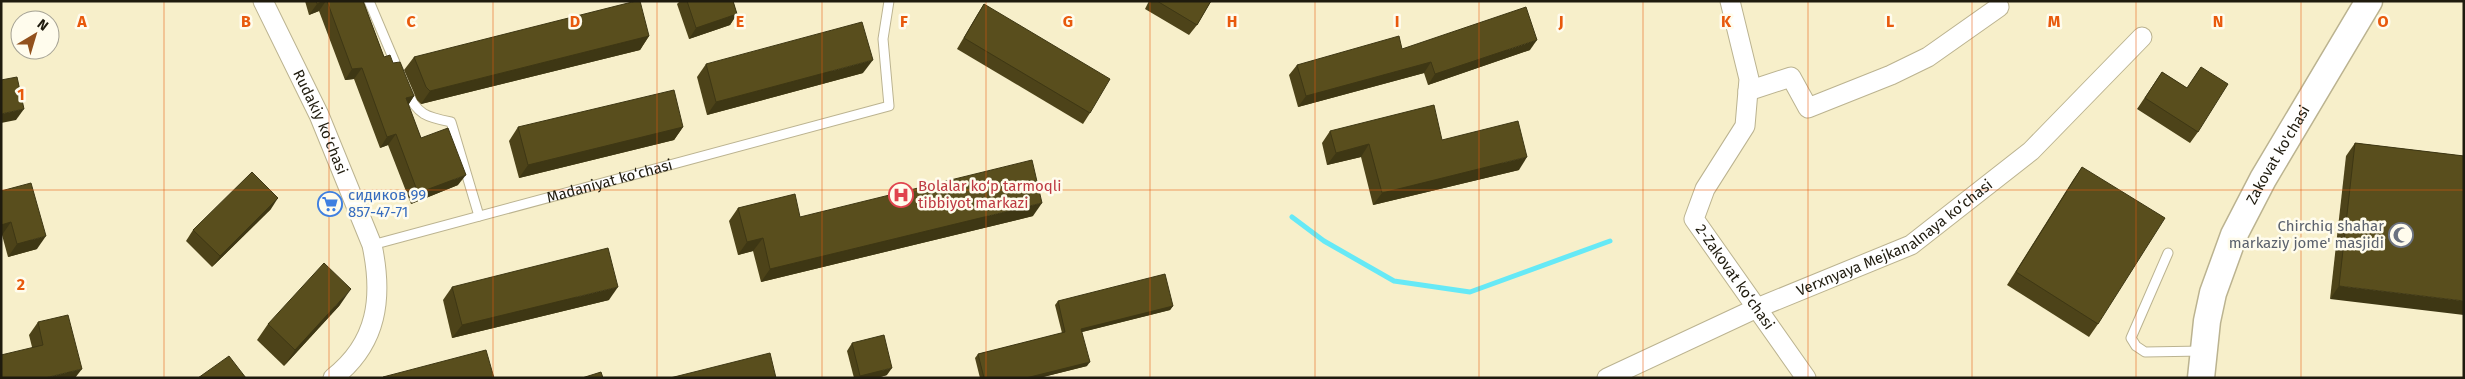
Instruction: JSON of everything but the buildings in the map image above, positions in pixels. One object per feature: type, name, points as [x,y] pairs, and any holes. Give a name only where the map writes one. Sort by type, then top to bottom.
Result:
[{"type":"main road","name":"Zakovat ko'chasi","points":[[2200,378],[2213,293],[2234,235],[2273,163],[2369,1]]},
{"type":"street","name":"Rudakiy ko‘chasi","points":[[263,1],[319,116],[372,245]]},
{"type":"street","name":"2-Zakovat ko‘chasi","points":[[1730,1],[1749,79],[1745,126],[1705,189],[1694,219],[1806,378]]},
{"type":"street","points":[[1748,91],[1791,77],[1808,108],[1891,75],[1928,57],[1999,8]]},
{"type":"street","name":"Verxnyaya Mejkanalnaya ko‘chasi","points":[[1607,378],[1757,308],[1910,245],[2031,151],[2142,36]]},
{"type":"street","points":[[333,378],[345,368],[359,351],[376,312],[378,290],[372,245]]},
{"type":"lane","points":[[369,1],[412,104],[427,117],[450,122],[479,216]]},
{"type":"lane","name":"Madaniyat ko‘chasi","points":[[372,245],[889,106],[883,39],[889,1]]},
{"type":"lane","points":[[2168,253],[2131,338],[2136,346],[2145,352],[2203,351]]},
{"type":"waterway","points":[[1292,217],[1324,241],[1394,281],[1470,292],[1610,241]]},
{"type":"place","name":"Bolalar ko‘p tarmoqli tibbiyot markazi","points":[[901,195]]},
{"type":"place","name":"сидиков 99 857-47-71","points":[[330,204]]},
{"type":"place","name":"Chirchiq shahar markaziy jome' masjidi","points":[[2401,235]]}]
